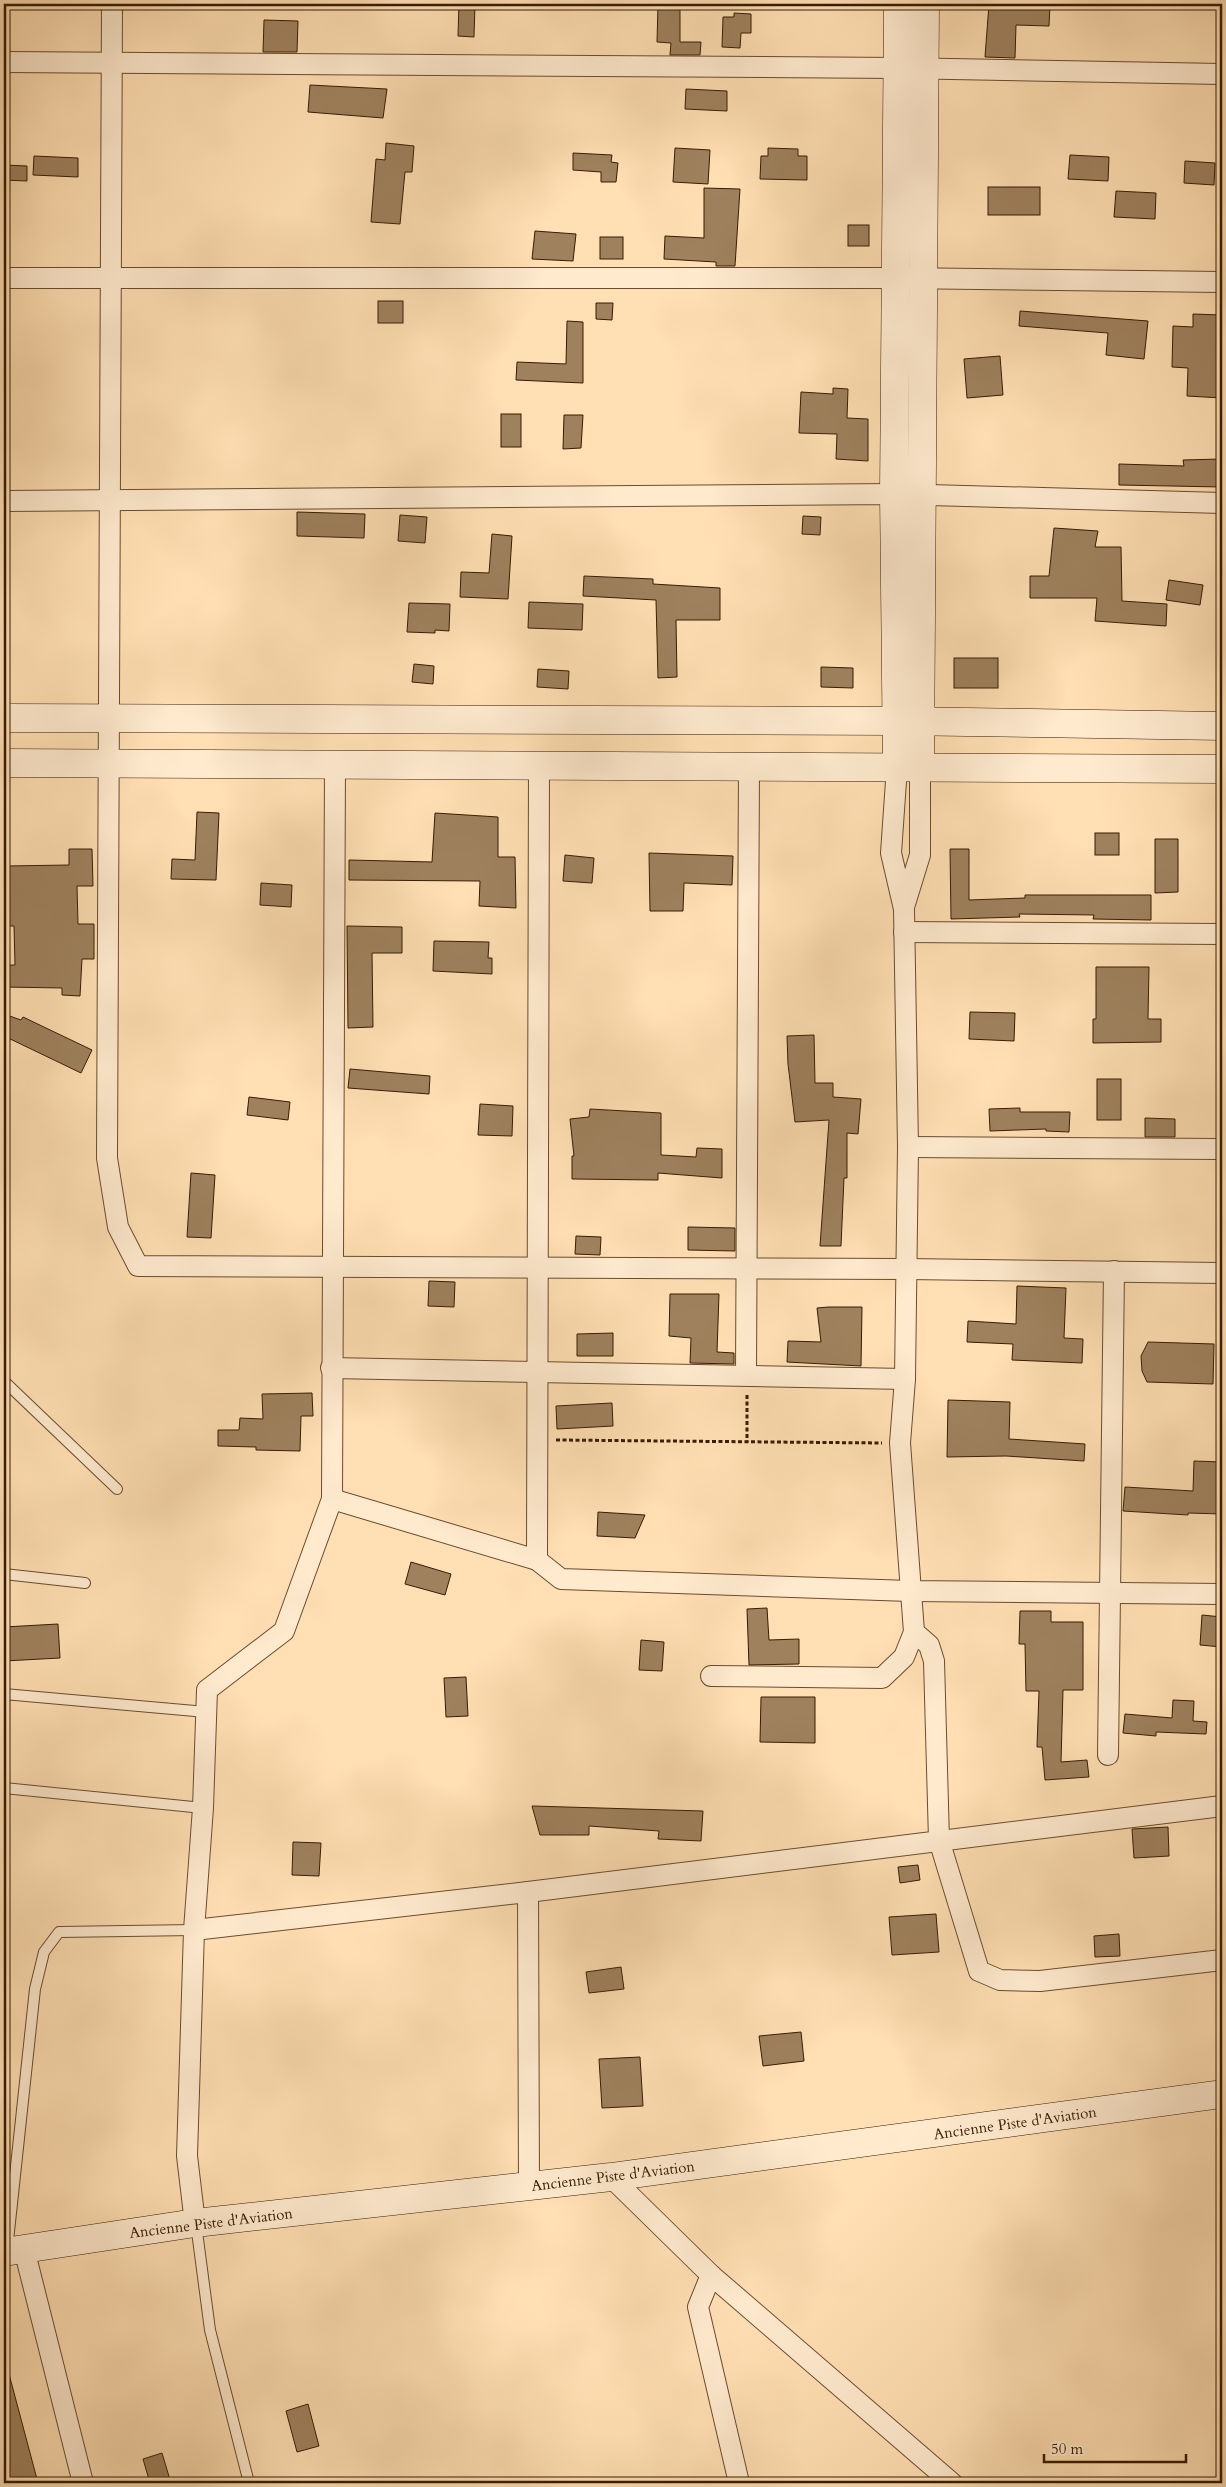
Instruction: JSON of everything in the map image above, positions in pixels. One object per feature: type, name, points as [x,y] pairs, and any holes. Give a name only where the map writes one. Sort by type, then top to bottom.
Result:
[{"type":"street","points":[[112,4],[107,1158],[118,1227],[138,1266],[907,1269],[1222,1273]]},
{"type":"street","points":[[898,4],[911,68],[910,278],[922,495],[908,767],[920,855],[904,909]]},
{"type":"street","points":[[911,68],[925,4]]},
{"type":"street","points":[[4,62],[911,68],[1222,74]]},
{"type":"street","points":[[4,278],[910,278],[1222,282]]},
{"type":"street","points":[[909,721],[894,494],[910,278]]},
{"type":"street","points":[[4,501],[110,502],[894,494],[1222,503]]},
{"type":"street","points":[[4,718],[909,721],[1222,726]]},
{"type":"street","points":[[4,762],[1222,769]]},
{"type":"street","points":[[196,2223],[186,2156],[194,1930],[203,1808],[207,1690],[284,1632],[332,1499],[331,1368],[335,764]]},
{"type":"street","points":[[537,1560],[539,766]]},
{"type":"street","points":[[746,1374],[749,767]]},
{"type":"street","points":[[711,1676],[882,1678],[904,1657],[914,1632],[900,1443],[905,1379],[908,1147],[904,909],[890,853],[908,767]]},
{"type":"street","points":[[904,932],[1222,934]]},
{"type":"street","points":[[908,1147],[1222,1149]]},
{"type":"street","points":[[1108,1755],[1114,1271]]},
{"type":"street","points":[[331,1368],[746,1374],[905,1379]]},
{"type":"street","points":[[332,1499],[537,1560],[561,1579],[910,1591],[1222,1594]]},
{"type":"street","points":[[914,1632],[929,1645],[934,1661],[939,1840],[980,1971],[1000,1980],[1040,1981],[1222,1960]]},
{"type":"street","points":[[194,1930],[528,1892],[1222,1806]]},
{"type":"street","points":[[528,1892],[529,2186]]},
{"type":"street","name":"Ancienne Piste d'Aviation","points":[[12,2251],[196,2223],[611,2177],[1222,2094]]},
{"type":"street","points":[[611,2177],[711,2275],[952,2483]]},
{"type":"street","points":[[12,2251],[83,2483]]},
{"type":"street","points":[[711,2275],[698,2307],[739,2483]]},
{"type":"lane","points":[[4,1381],[116,1489]]},
{"type":"lane","points":[[4,1574],[85,1583]]},
{"type":"lane","points":[[4,1694],[206,1712]]},
{"type":"lane","points":[[4,1788],[203,1808]]},
{"type":"lane","points":[[12,2251],[35,1989],[44,1952],[59,1932],[194,1930]]},
{"type":"lane","points":[[196,2223],[210,2330],[249,2483]]},
{"type":"path","points":[[746,1374],[747,1442]]},
{"type":"path","points":[[538,1440],[900,1443]]},
{"type":"building","points":[[459,4],[475,4],[474,37],[458,36]]},
{"type":"building","points":[[658,4],[680,4],[680,42],[701,42],[700,55],[670,55],[671,43],[657,42]]},
{"type":"building","points":[[989,4],[1050,4],[1049,26],[1016,25],[1015,58],[985,57]]},
{"type":"building","points":[[734,13],[751,14],[751,33],[741,33],[740,48],[722,47],[723,17],[734,17]]},
{"type":"building","points":[[264,20],[298,21],[297,52],[263,52]]},
{"type":"building","points":[[310,85],[387,89],[383,118],[308,112]]},
{"type":"building","points":[[686,89],[727,91],[727,111],[685,109]]},
{"type":"building","points":[[386,143],[414,146],[412,172],[405,172],[400,224],[371,222],[376,159],[385,160]]},
{"type":"building","points":[[675,148],[710,150],[708,184],[673,182]]},
{"type":"building","points":[[768,148],[798,149],[798,156],[807,156],[807,180],[760,179],[761,156],[768,156]]},
{"type":"building","points":[[573,153],[612,155],[611,162],[618,163],[616,182],[601,182],[601,172],[573,170]]},
{"type":"building","points":[[1070,155],[1109,157],[1108,181],[1068,179]]},
{"type":"building","points":[[34,156],[78,158],[78,177],[33,175]]},
{"type":"building","points":[[1185,161],[1215,163],[1214,185],[1184,183]]},
{"type":"building","points":[[4,165],[27,166],[27,181],[4,180]]},
{"type":"building","points":[[988,187],[1040,187],[1040,215],[988,215]]},
{"type":"building","points":[[704,188],[740,189],[735,266],[716,266],[716,262],[664,259],[665,236],[704,238]]},
{"type":"building","points":[[1116,191],[1156,193],[1155,219],[1114,217]]},
{"type":"building","points":[[848,225],[869,225],[869,246],[848,246]]},
{"type":"building","points":[[535,231],[576,234],[573,261],[532,259]]},
{"type":"building","points":[[600,237],[623,237],[623,259],[600,259]]},
{"type":"building","points":[[378,301],[403,301],[403,323],[378,323]]},
{"type":"building","points":[[596,303],[613,303],[612,320],[596,319]]},
{"type":"building","points":[[1020,311],[1148,321],[1144,359],[1106,355],[1108,333],[1019,326]]},
{"type":"building","points":[[1193,314],[1222,315],[1222,398],[1187,396],[1188,368],[1172,367],[1173,326],[1193,327]]},
{"type":"building","points":[[567,321],[583,322],[583,383],[516,380],[517,362],[566,364]]},
{"type":"building","points":[[1000,356],[1003,395],[967,398],[964,359]]},
{"type":"building","points":[[833,388],[848,389],[847,418],[868,419],[868,461],[836,459],[837,434],[799,433],[801,392],[833,394]]},
{"type":"building","points":[[501,414],[521,414],[521,447],[501,447]]},
{"type":"building","points":[[564,415],[583,415],[581,448],[563,449]]},
{"type":"building","points":[[1222,459],[1222,487],[1119,485],[1119,464],[1184,466],[1183,460]]},
{"type":"building","points":[[297,512],[365,514],[364,538],[297,536]]},
{"type":"building","points":[[400,515],[427,517],[425,543],[398,541]]},
{"type":"building","points":[[803,516],[821,517],[820,535],[802,534]]},
{"type":"building","points":[[1054,528],[1098,531],[1095,547],[1121,547],[1122,601],[1167,604],[1166,626],[1095,621],[1097,598],[1030,598],[1030,576],[1049,576]]},
{"type":"building","points":[[492,534],[512,536],[508,599],[460,597],[461,572],[489,573]]},
{"type":"building","points":[[584,576],[653,579],[653,584],[720,588],[720,620],[676,620],[677,677],[658,678],[656,600],[583,596]]},
{"type":"building","points":[[1169,580],[1203,585],[1200,605],[1166,600]]},
{"type":"building","points":[[529,602],[583,604],[582,630],[528,628]]},
{"type":"building","points":[[409,603],[450,604],[449,631],[435,630],[435,633],[407,632]]},
{"type":"building","points":[[954,658],[998,658],[998,688],[954,688]]},
{"type":"building","points":[[414,664],[434,666],[433,684],[412,682]]},
{"type":"building","points":[[821,667],[853,668],[853,688],[821,687]]},
{"type":"building","points":[[538,669],[569,671],[568,689],[537,687]]},
{"type":"building","points":[[197,812],[219,813],[216,880],[171,879],[172,859],[195,860]]},
{"type":"building","points":[[435,813],[498,817],[498,857],[515,857],[516,908],[479,906],[480,881],[349,880],[349,860],[432,862]]},
{"type":"building","points":[[1095,833],[1119,833],[1119,855],[1095,855]]},
{"type":"building","points":[[1155,839],[1178,839],[1178,892],[1155,893]]},
{"type":"building","points":[[69,849],[92,849],[93,886],[77,886],[78,924],[94,924],[94,959],[82,959],[80,996],[62,995],[62,988],[4,987],[4,965],[15,965],[14,926],[4,926],[6,866],[69,865]]},
{"type":"building","points":[[950,849],[969,849],[969,900],[1025,898],[1025,895],[1151,895],[1151,920],[1093,919],[1094,915],[1019,914],[1020,917],[951,919]]},
{"type":"building","points":[[649,853],[733,856],[732,885],[684,883],[683,911],[650,911]]},
{"type":"building","points":[[565,855],[594,858],[592,883],[563,881]]},
{"type":"building","points":[[261,883],[292,885],[291,907],[260,905]]},
{"type":"building","points":[[347,926],[402,927],[402,953],[372,953],[373,1027],[348,1028]]},
{"type":"building","points":[[434,941],[489,942],[488,958],[492,958],[492,974],[433,971]]},
{"type":"building","points":[[1096,967],[1149,967],[1148,1019],[1161,1019],[1161,1042],[1093,1043],[1093,1019],[1096,1019]]},
{"type":"building","points":[[970,1012],[1015,1013],[1014,1041],[969,1039]]},
{"type":"building","points":[[4,1014],[21,1020],[23,1017],[92,1050],[81,1073],[4,1036]]},
{"type":"building","points":[[814,1035],[815,1083],[833,1083],[833,1097],[861,1099],[858,1134],[847,1133],[847,1178],[844,1178],[841,1246],[820,1246],[829,1120],[795,1122],[788,1064],[787,1036]]},
{"type":"building","points":[[350,1069],[430,1076],[429,1094],[348,1088]]},
{"type":"building","points":[[1097,1079],[1121,1079],[1121,1120],[1097,1120]]},
{"type":"building","points":[[249,1097],[290,1102],[288,1120],[247,1115]]},
{"type":"building","points":[[480,1104],[513,1106],[512,1136],[478,1135]]},
{"type":"building","points":[[1020,1108],[1020,1112],[1070,1112],[1069,1132],[1046,1131],[1046,1129],[990,1131],[989,1109]]},
{"type":"building","points":[[590,1109],[661,1113],[661,1155],[696,1157],[697,1148],[722,1149],[722,1178],[658,1173],[658,1180],[572,1179],[572,1156],[574,1156],[570,1119],[589,1117]]},
{"type":"building","points":[[1145,1118],[1175,1119],[1175,1137],[1145,1137]]},
{"type":"building","points":[[191,1173],[215,1175],[211,1238],[187,1237]]},
{"type":"building","points":[[688,1227],[735,1228],[735,1251],[688,1250]]},
{"type":"building","points":[[576,1236],[601,1237],[600,1255],[575,1254]]},
{"type":"building","points":[[429,1281],[455,1282],[454,1307],[428,1306]]},
{"type":"building","points":[[1017,1286],[1066,1288],[1064,1338],[1083,1339],[1082,1363],[1012,1360],[1013,1344],[967,1342],[968,1321],[1016,1324]]},
{"type":"building","points":[[670,1294],[719,1294],[717,1352],[734,1353],[734,1364],[690,1363],[691,1338],[669,1336]]},
{"type":"building","points":[[862,1307],[861,1366],[787,1362],[788,1341],[821,1342],[817,1308]]},
{"type":"building","points":[[613,1333],[613,1356],[577,1356],[577,1334]]},
{"type":"building","points":[[1148,1342],[1214,1344],[1213,1384],[1147,1382],[1142,1371],[1141,1356]]},
{"type":"building","points":[[312,1393],[313,1416],[301,1416],[300,1451],[256,1450],[256,1447],[218,1446],[218,1430],[239,1430],[240,1418],[263,1419],[262,1394]]},
{"type":"building","points":[[948,1400],[1010,1402],[1009,1439],[1085,1444],[1084,1461],[1006,1456],[947,1457]]},
{"type":"building","points":[[612,1403],[613,1426],[557,1429],[556,1406]]},
{"type":"building","points":[[1194,1461],[1222,1462],[1222,1514],[1188,1513],[1188,1515],[1123,1511],[1125,1487],[1193,1491]]},
{"type":"building","points":[[598,1512],[645,1515],[635,1538],[597,1536]]},
{"type":"building","points":[[411,1562],[451,1574],[445,1595],[405,1584]]},
{"type":"building","points":[[767,1608],[769,1640],[799,1639],[799,1664],[749,1665],[747,1609]]},
{"type":"building","points":[[1020,1611],[1051,1611],[1051,1622],[1083,1622],[1083,1690],[1063,1690],[1061,1762],[1087,1760],[1089,1777],[1045,1780],[1042,1747],[1037,1747],[1039,1691],[1026,1691],[1025,1644],[1019,1644]]},
{"type":"building","points":[[1202,1615],[1222,1617],[1222,1647],[1200,1645]]},
{"type":"building","points":[[58,1624],[60,1658],[4,1661],[4,1627]]},
{"type":"building","points":[[641,1640],[664,1642],[662,1671],[639,1670]]},
{"type":"building","points":[[466,1677],[468,1716],[446,1717],[444,1678]]},
{"type":"building","points":[[761,1697],[815,1697],[815,1743],[760,1742]]},
{"type":"building","points":[[1173,1700],[1194,1701],[1193,1721],[1207,1722],[1206,1734],[1156,1732],[1156,1736],[1123,1733],[1125,1714],[1172,1718]]},
{"type":"building","points":[[532,1806],[703,1811],[701,1841],[658,1839],[659,1831],[589,1826],[589,1835],[540,1835]]},
{"type":"building","points":[[1168,1827],[1169,1856],[1134,1858],[1132,1829]]},
{"type":"building","points":[[293,1842],[321,1843],[319,1876],[292,1875]]},
{"type":"building","points":[[918,1865],[920,1880],[900,1883],[898,1867]]},
{"type":"building","points":[[936,1914],[939,1952],[892,1955],[889,1917]]},
{"type":"building","points":[[1119,1934],[1120,1956],[1095,1957],[1094,1936]]},
{"type":"building","points":[[621,1967],[624,1989],[589,1993],[586,1972]]},
{"type":"building","points":[[801,2032],[804,2061],[763,2066],[759,2036]]},
{"type":"building","points":[[640,2057],[643,2106],[602,2108],[599,2059]]},
{"type":"building","points":[[9,2374],[38,2483],[4,2483],[4,2375]]},
{"type":"building","points":[[308,2404],[319,2446],[297,2452],[286,2411]]},
{"type":"building","points":[[162,2453],[171,2483],[150,2483],[143,2459]]}]
